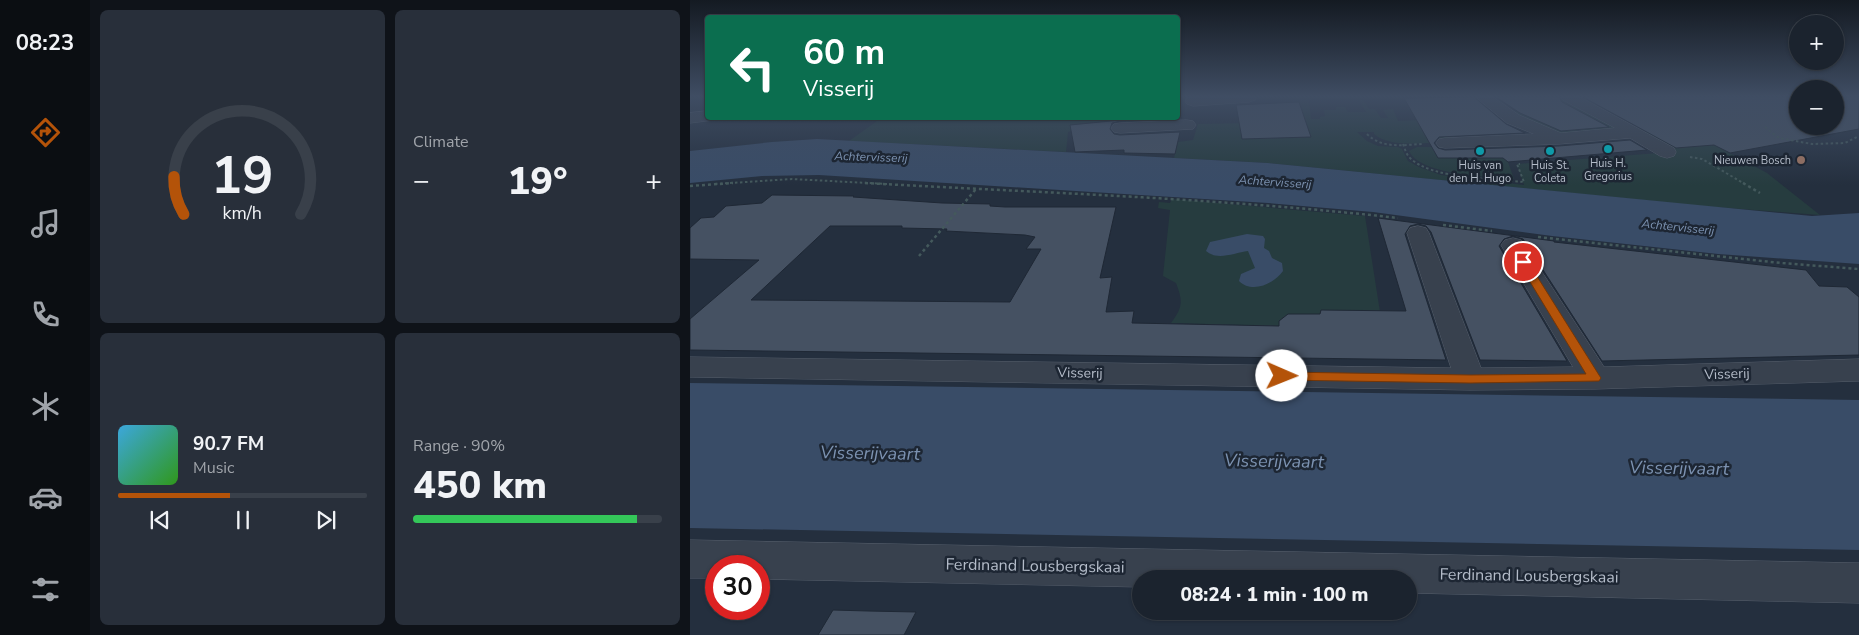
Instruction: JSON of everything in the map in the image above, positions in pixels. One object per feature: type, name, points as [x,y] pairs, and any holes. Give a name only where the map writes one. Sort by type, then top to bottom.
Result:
[{"type":"street","points":[[1120,128],[1186,133],[1188,127]]},
{"type":"street","points":[[1531,127],[1559,139]]},
{"type":"street","points":[[1623,127],[1668,152]]},
{"type":"street","points":[[1445,144],[1559,139],[1633,132]]},
{"type":"street","points":[[1411,226],[1470,379]]},
{"type":"street","points":[[1516,238],[1595,378]]},
{"type":"street","name":"Visserij","points":[[690,367],[1470,379],[1595,378],[1859,370]]},
{"type":"street","name":"Ferdinand Lousbergskaai","points":[[690,559],[1859,583]]},
{"type":"path","points":[[1765,127],[1779,138],[1812,144],[1845,143],[1859,136]]},
{"type":"path","points":[[1367,134],[1374,141],[1383,144],[1445,144]]},
{"type":"path","points":[[1403,144],[1409,158],[1424,167],[1445,173],[1524,182],[1517,164],[1527,164]]},
{"type":"path","points":[[1668,152],[1702,159],[1760,193]]},
{"type":"path","points":[[690,186],[792,179],[1255,203],[1411,226]]},
{"type":"path","points":[[919,256],[976,189]]},
{"type":"path","points":[[1443,225],[1516,238],[1859,269]]},
{"type":"green space","points":[[869,127],[1071,127],[1071,131],[1068,132],[1066,152],[849,141]]},
{"type":"green space","points":[[1197,127],[1247,127],[1241,133],[1242,139],[1310,137],[1307,127],[1458,127],[1453,134],[1455,138],[1433,138],[1434,143],[1395,143],[1380,138],[1374,132],[1357,132],[1367,141],[1378,146],[1402,149],[1408,161],[1441,175],[1524,185],[1517,164],[1671,152],[1643,132],[1692,133],[1767,173],[1820,215],[1702,206],[1268,163],[1174,158],[1178,142],[1193,140]]},
{"type":"green space","points":[[1540,127],[1572,127],[1581,133],[1561,136]]},
{"type":"green space","points":[[1575,127],[1614,127],[1618,129],[1585,133]]},
{"type":"green space","points":[[1417,147],[1432,147],[1438,158],[1503,158],[1508,162],[1514,179],[1456,173],[1427,166],[1416,159],[1409,151]]},
{"type":"green space","points":[[1172,199],[1365,216],[1380,312],[1321,310],[1320,318],[1279,324],[1279,326],[1171,323],[1178,313],[1181,299],[1176,283],[1163,276],[1170,210],[1158,208],[1159,202],[1170,203]]},
{"type":"water","name":"Achtervisserij","points":[[817,139],[1268,163],[1812,216],[1859,213],[1859,264],[1718,254],[1552,236],[1373,212],[1268,203],[819,175],[762,176],[690,183],[690,151]]},
{"type":"water","points":[[1247,234],[1263,236],[1265,239],[1264,248],[1269,251],[1272,258],[1282,263],[1283,271],[1279,276],[1262,286],[1250,287],[1239,281],[1241,274],[1255,268],[1248,251],[1215,256],[1206,251],[1210,242]]},
{"type":"water","name":"Visserijvaart","points":[[690,383],[1859,400],[1859,550],[690,528]]},
{"type":"building","points":[[1070,127],[1111,127],[1110,129],[1114,134],[1120,135],[1180,132],[1175,154],[1124,153],[1124,150],[1075,152]]},
{"type":"building","points":[[1240,127],[1307,127],[1311,137],[1242,139]]},
{"type":"building","points":[[1420,127],[1512,127],[1525,133],[1439,137],[1434,143],[1438,148],[1445,150],[1559,146],[1630,140],[1647,150],[1508,162],[1503,158],[1438,158]]},
{"type":"building","points":[[1551,127],[1609,127],[1561,131]]},
{"type":"building","points":[[1637,127],[1789,127],[1789,135],[1827,135],[1730,153],[1714,145],[1676,148]]},
{"type":"building","points":[[1844,127],[1859,127],[1859,129],[1844,132]]},
{"type":"building","points":[[772,195],[854,196],[942,203],[990,204],[990,206],[1005,207],[1116,207],[1100,278],[1112,277],[1106,312],[1134,311],[1132,323],[1279,326],[1279,321],[1288,314],[1320,314],[1321,310],[1406,311],[1378,218],[1554,241],[1554,242],[1806,270],[1819,286],[1847,287],[1859,297],[1859,355],[1602,361],[1523,239],[1513,236],[1504,239],[1499,246],[1567,361],[1480,360],[1431,232],[1426,226],[1418,224],[1410,226],[1405,234],[1446,360],[690,350],[690,319],[759,260],[690,259],[690,228],[701,218],[714,217],[726,206],[762,203]],"holes":[[[830,226],[902,226],[902,228],[947,229],[946,231],[1025,235],[1035,237],[1026,249],[1041,249],[1010,302],[751,300]]]},
{"type":"building","points":[[833,610],[916,612],[904,635],[818,635]]},
{"type":"place","name":"Huis H. Gregorius","points":[[1608,149]]},
{"type":"place","name":"Huis van den H. Hugo","points":[[1480,151]]},
{"type":"place","name":"Huis St. Coleta","points":[[1550,151]]},
{"type":"place","name":"Nieuwen Bosch","points":[[1801,160]]},
{"type":"route","points":[[1282,376],[1470,379],[1595,378],[1523,262]]}]
